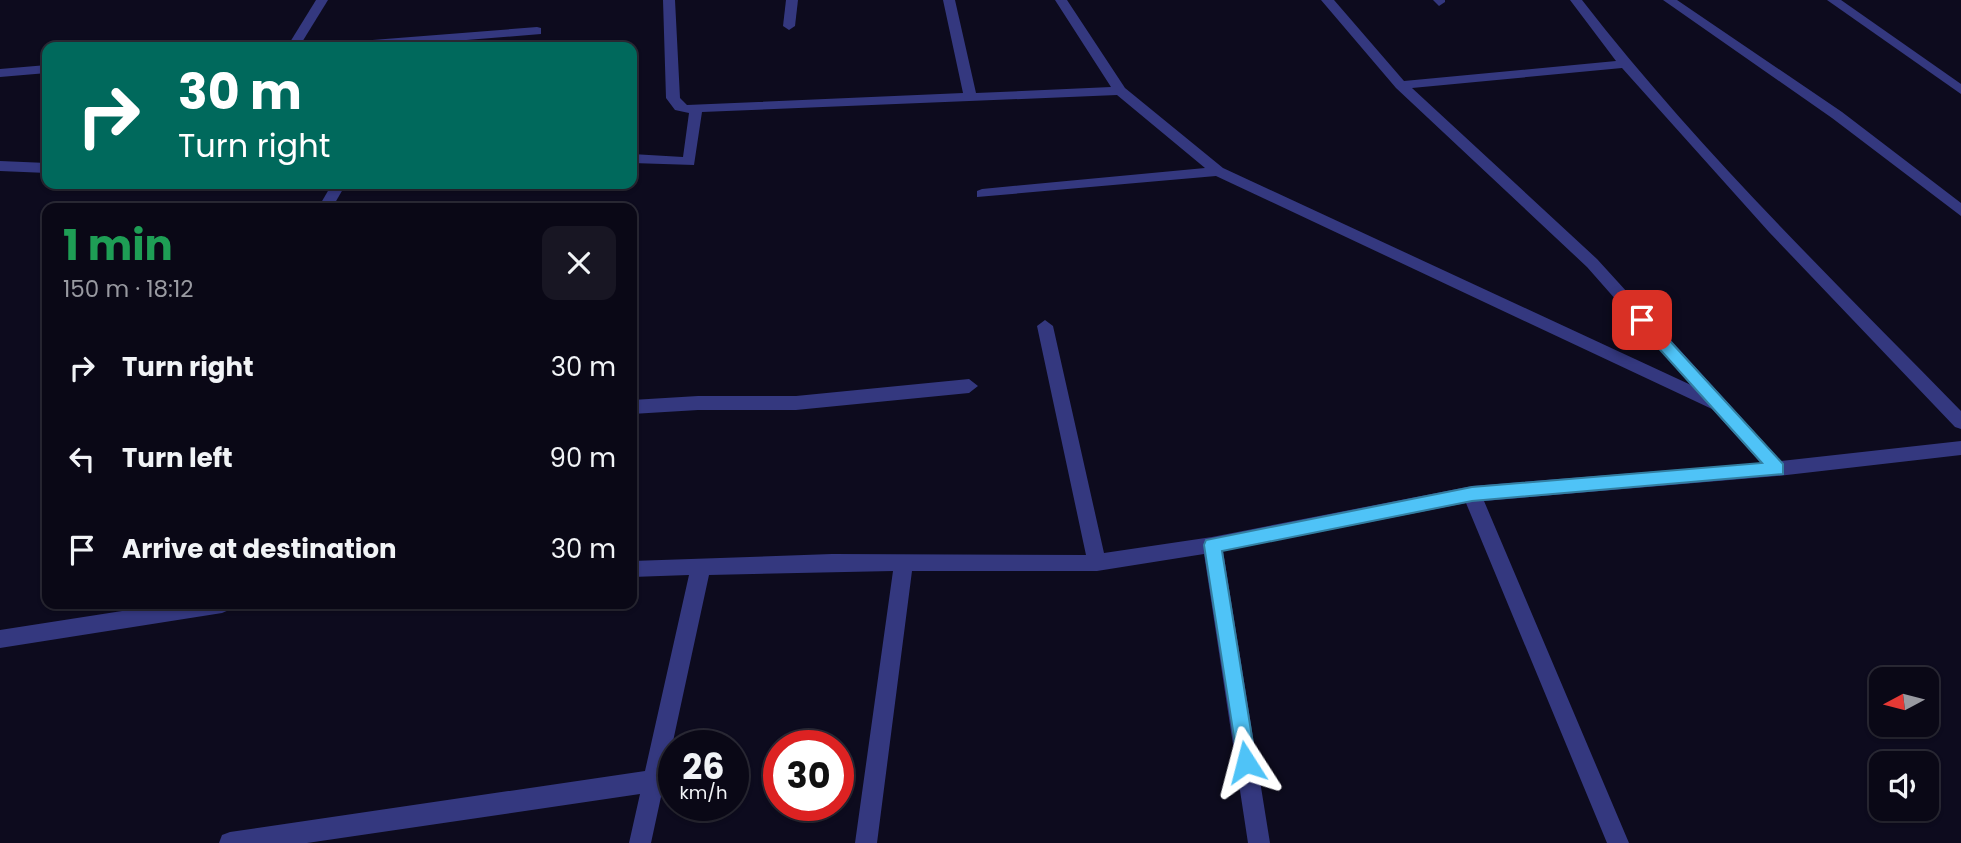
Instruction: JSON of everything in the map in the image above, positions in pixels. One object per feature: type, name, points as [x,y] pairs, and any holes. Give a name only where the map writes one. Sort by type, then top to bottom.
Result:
[{"type":"street","points":[[296,42],[323,0]]},
{"type":"street","points":[[669,0],[673,99],[680,107],[696,110],[1120,91]]},
{"type":"street","points":[[789,26],[792,0]]},
{"type":"street","points":[[949,0],[971,99]]},
{"type":"street","points":[[1061,0],[1120,91],[1218,171],[1721,406]]},
{"type":"street","points":[[1327,0],[1401,85],[1455,138],[1557,228],[1777,469]]},
{"type":"street","points":[[1576,0],[1625,64],[1774,228],[1961,422]]},
{"type":"street","points":[[1669,0],[1837,115],[1961,211]]},
{"type":"street","points":[[1833,0],[1961,90]]},
{"type":"street","points":[[397,42],[537,31]]},
{"type":"street","points":[[1401,85],[1524,74],[1556,74],[1625,64]]},
{"type":"street","points":[[0,73],[42,69]]},
{"type":"street","points":[[637,159],[689,162],[696,110]]},
{"type":"street","points":[[0,166],[42,168]]},
{"type":"street","points":[[982,194],[1218,171]]},
{"type":"street","points":[[1045,326],[1097,562]]},
{"type":"street","points":[[637,407],[698,403],[796,403],[969,386]]},
{"type":"street","points":[[637,569],[701,565],[1097,562],[1212,545],[1472,494],[1777,469],[1960,449]]},
{"type":"street","points":[[1472,494],[1618,843]]},
{"type":"street","points":[[1212,545],[1259,843]]},
{"type":"street","points":[[640,843],[701,565]]},
{"type":"street","points":[[866,843],[903,565]]},
{"type":"street","points":[[0,639],[190,609]]},
{"type":"street","points":[[230,843],[654,781]]},
{"type":"route","points":[[1246,762],[1212,545],[1472,494],[1777,469],[1642,320]]}]
